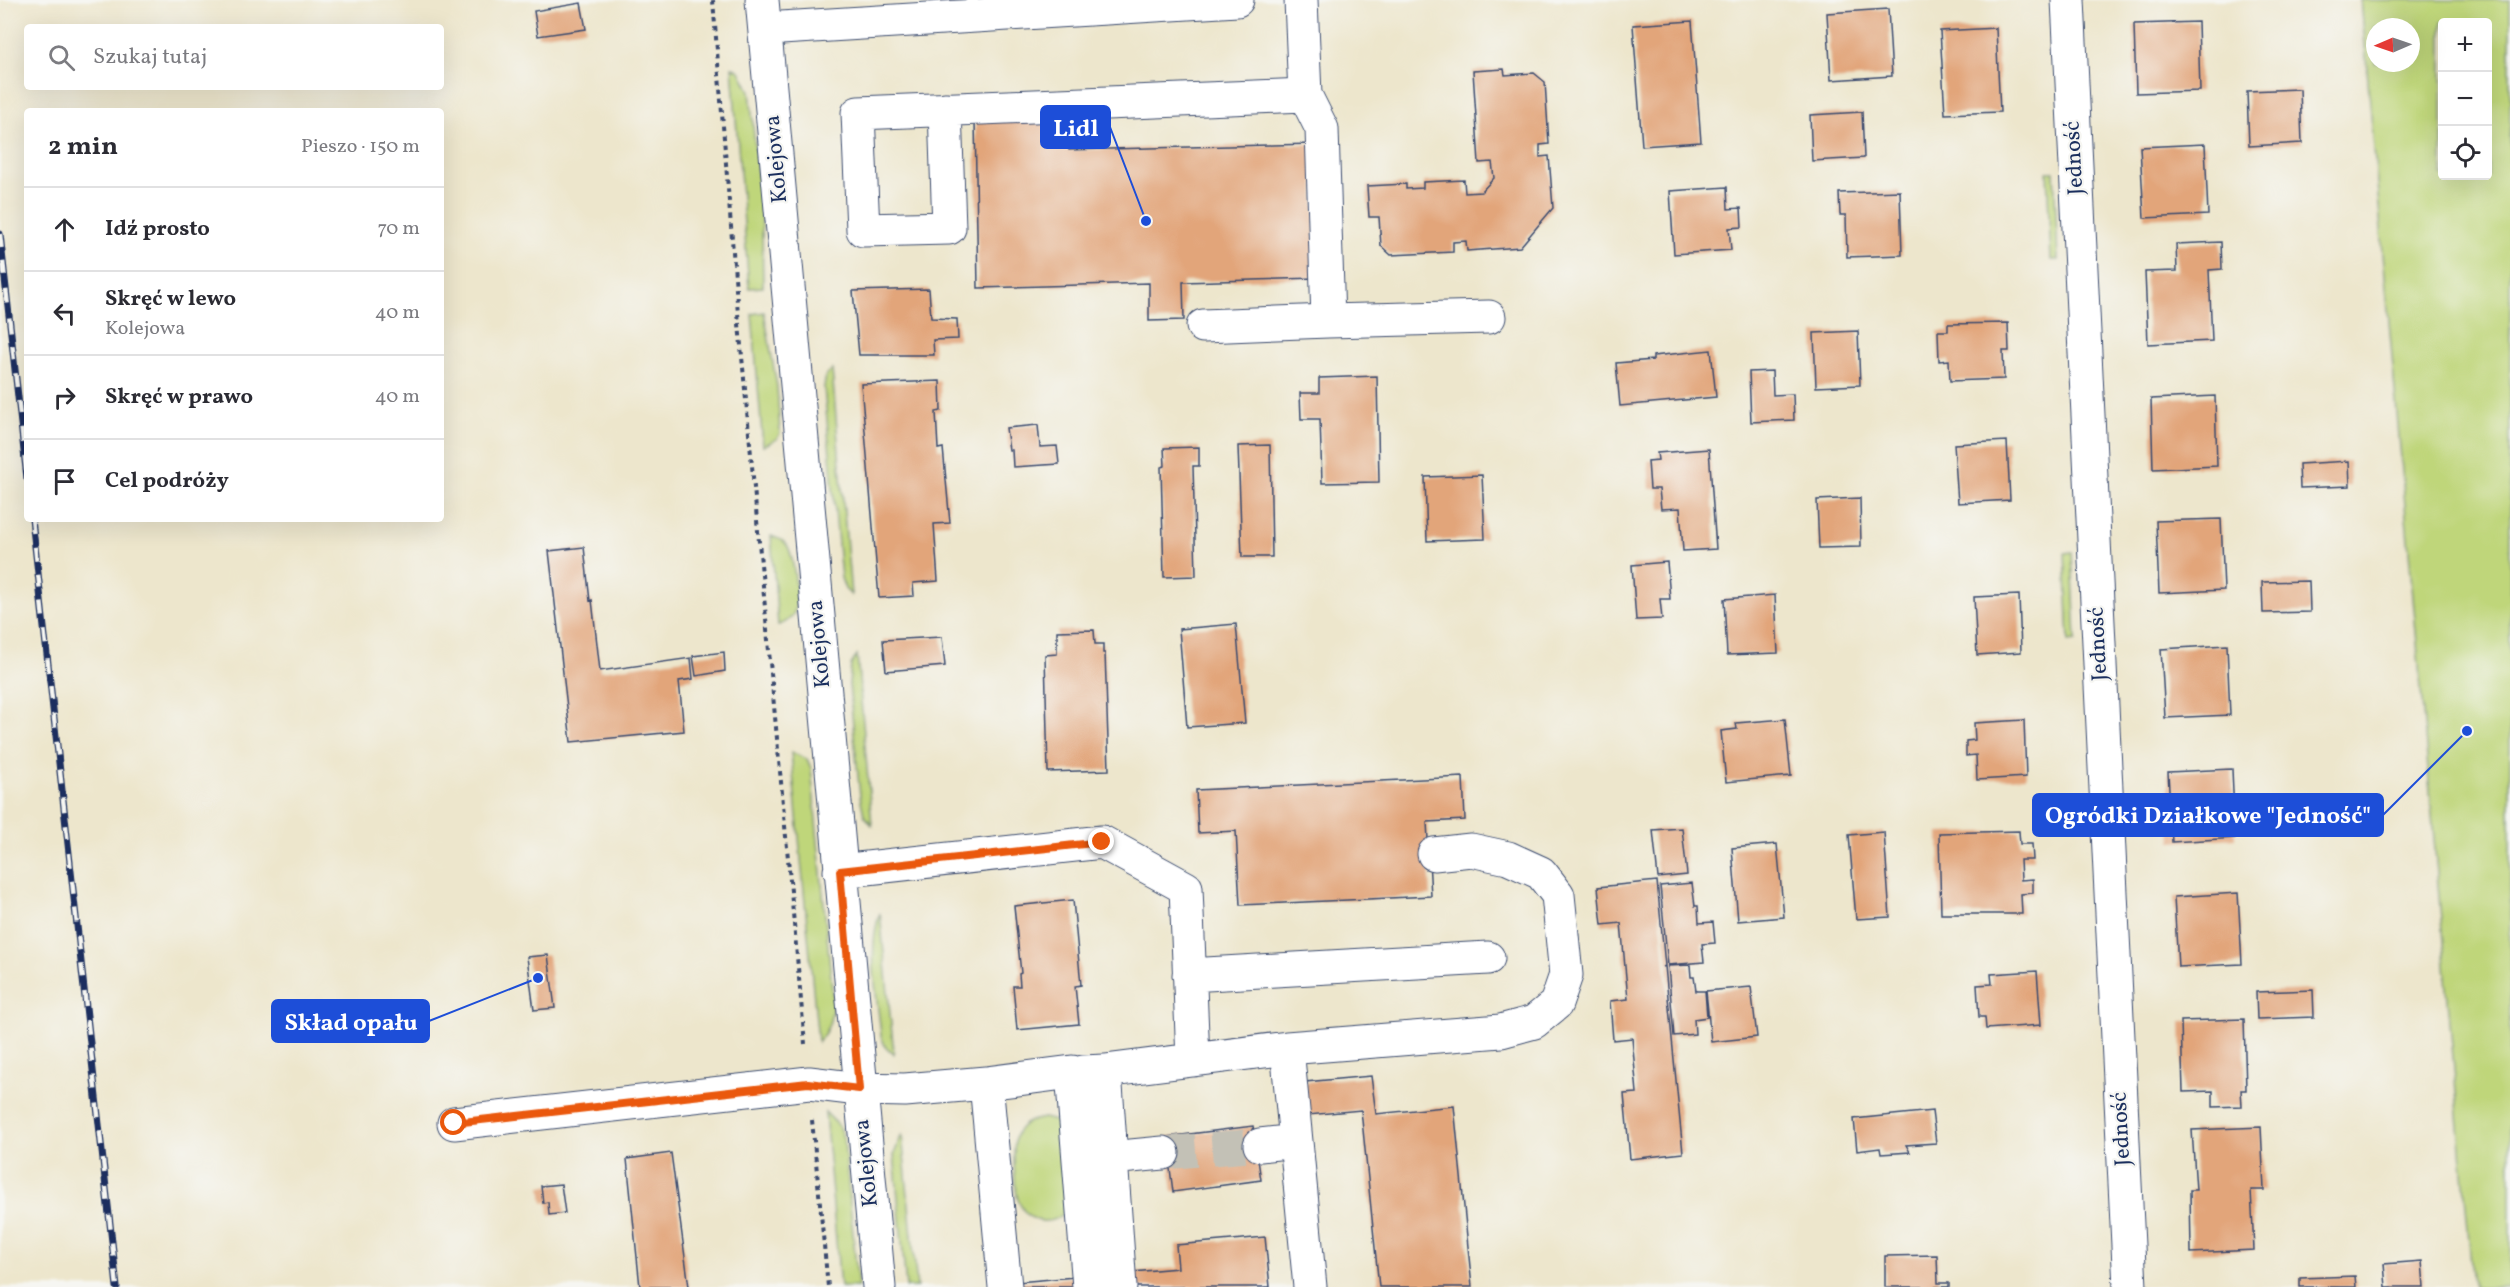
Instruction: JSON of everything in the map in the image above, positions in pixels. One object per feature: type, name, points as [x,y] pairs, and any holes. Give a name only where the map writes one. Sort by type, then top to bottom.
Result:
[{"type":"street","points":[[763,15],[1237,0]]},
{"type":"street","points":[[1301,0],[1305,95],[1322,129],[1328,321]]},
{"type":"street","name":"Jedność","points":[[2068,0],[2130,1287]]},
{"type":"street","name":"Kolejowa","points":[[763,15],[859,1089],[879,1287]]},
{"type":"street","points":[[945,109],[1305,95]]},
{"type":"street","points":[[1203,326],[1489,317]]},
{"type":"street","points":[[840,871],[1102,842],[1186,888],[1193,1060]]},
{"type":"street","points":[[454,1123],[808,1083],[859,1089],[905,1090],[986,1083],[1072,1072],[1105,1071],[1287,1048],[1501,1031],[1534,1022],[1556,1004],[1566,975],[1558,895],[1541,873],[1508,858],[1471,850],[1434,854]]},
{"type":"street","points":[[1190,975],[1488,958]]},
{"type":"street","points":[[1287,1048],[1310,1287]]},
{"type":"street","points":[[1105,1071],[1120,1287]]},
{"type":"street","points":[[1072,1072],[1089,1287]]},
{"type":"street","points":[[986,1083],[1005,1287]]},
{"type":"street","points":[[1260,1145],[1296,1141]]},
{"type":"street","points":[[1110,1158],[1163,1153]]},
{"type":"path","points":[[713,0],[737,302],[828,1287]]},
{"type":"green space","points":[[2361,0],[2510,0],[2510,1287],[2473,1287],[2367,72],[2420,72],[2420,18],[2366,18],[2366,57]]},
{"type":"green space","points":[[732,67],[740,71],[750,91],[762,226],[763,287],[749,288]]},
{"type":"green space","points":[[2047,172],[2054,172],[2058,260],[2051,260]]},
{"type":"green space","points":[[764,312],[777,386],[780,433],[777,439],[763,446],[752,314]]},
{"type":"green space","points":[[832,370],[851,595],[845,589],[841,578],[824,387],[826,375]]},
{"type":"green space","points":[[771,536],[782,540],[787,545],[796,584],[794,613],[787,621],[778,625]]},
{"type":"green space","points":[[2072,552],[2076,641],[2069,642],[2065,553]]},
{"type":"green space","points":[[857,655],[872,825],[864,815],[860,796],[849,684],[851,665]]},
{"type":"green space","points":[[791,752],[807,759],[811,768],[833,999],[830,1022],[818,1042]]},
{"type":"green space","points":[[880,913],[894,1054],[886,1048],[881,1036],[876,990],[873,958]]},
{"type":"green space","points":[[825,1112],[838,1125],[844,1140],[858,1287],[840,1287]]},
{"type":"green space","points":[[1044,1118],[1056,1121],[1064,1128],[1068,1206],[1057,1218],[1050,1221],[1036,1220],[1023,1210],[1019,1202],[1015,1178],[1014,1156],[1017,1133],[1029,1122]]},
{"type":"green space","points":[[902,1134],[917,1287],[906,1287],[894,1154]]},
{"type":"building","points":[[581,3],[586,29],[538,36],[534,11]]},
{"type":"building","points":[[1888,9],[1892,76],[1831,80],[1827,13]]},
{"type":"building","points":[[1692,21],[1701,142],[1642,146],[1633,25]]},
{"type":"building","points":[[2198,22],[2200,91],[2136,93],[2134,24]]},
{"type":"building","points":[[1996,28],[2000,112],[1945,114],[1940,31]]},
{"type":"building","points":[[1504,69],[1505,75],[1534,73],[1545,82],[1549,144],[1540,145],[1540,157],[1549,156],[1553,208],[1520,247],[1467,251],[1466,241],[1453,242],[1453,252],[1391,255],[1381,246],[1379,217],[1369,217],[1367,186],[1406,184],[1406,189],[1423,188],[1423,182],[1464,180],[1465,193],[1481,192],[1494,178],[1492,162],[1479,163],[1473,71]]},
{"type":"building","points":[[2300,89],[2302,143],[2249,146],[2247,91]]},
{"type":"building","points":[[1862,112],[1864,158],[1812,161],[1810,115]]},
{"type":"building","points":[[1066,116],[1069,150],[1313,144],[1317,278],[1183,282],[1184,320],[1149,321],[1149,283],[978,288],[975,120]]},
{"type":"building","points":[[2205,144],[2208,215],[2144,218],[2140,147]]},
{"type":"building","points":[[1727,187],[1728,209],[1741,208],[1742,227],[1729,228],[1731,250],[1674,254],[1670,191]]},
{"type":"building","points":[[1900,191],[1902,255],[1847,257],[1846,215],[1840,215],[1839,193]]},
{"type":"building","points":[[2221,242],[2222,269],[2209,270],[2212,341],[2148,344],[2145,272],[2177,271],[2176,244]]},
{"type":"building","points":[[929,289],[931,318],[957,319],[958,339],[933,340],[934,355],[859,355],[853,291]]},
{"type":"building","points":[[2008,323],[2009,351],[2003,351],[2004,379],[1950,381],[1949,360],[1939,361],[1938,331],[1948,331],[1948,324]]},
{"type":"building","points":[[1858,331],[1860,385],[1816,387],[1814,333]]},
{"type":"building","points":[[1711,350],[1716,397],[1620,406],[1616,363],[1653,360],[1653,356]]},
{"type":"building","points":[[1772,371],[1773,395],[1793,394],[1794,420],[1751,422],[1749,372]]},
{"type":"building","points":[[1377,376],[1379,482],[1322,483],[1320,419],[1301,419],[1300,393],[1319,393],[1319,378]]},
{"type":"building","points":[[940,381],[941,411],[936,412],[938,449],[943,448],[950,523],[934,524],[938,581],[913,583],[914,596],[879,598],[861,384]]},
{"type":"building","points":[[2215,396],[2217,466],[2153,469],[2151,399]]},
{"type":"building","points":[[1038,425],[1040,447],[1057,446],[1059,464],[1013,467],[1012,450],[1009,450],[1006,428]]},
{"type":"building","points":[[2007,441],[2010,500],[1958,503],[1954,444]]},
{"type":"building","points":[[1270,445],[1272,557],[1242,557],[1238,446]]},
{"type":"building","points":[[1199,447],[1199,466],[1193,466],[1196,576],[1164,577],[1161,467],[1165,466],[1164,448]]},
{"type":"building","points":[[1709,449],[1716,549],[1683,551],[1680,508],[1661,509],[1659,489],[1650,489],[1648,461],[1658,460],[1657,453]]},
{"type":"building","points":[[2349,461],[2350,486],[2300,488],[2299,464]]},
{"type":"building","points":[[1482,475],[1485,539],[1427,541],[1425,477]]},
{"type":"building","points":[[1860,498],[1861,547],[1819,548],[1817,500]]},
{"type":"building","points":[[2221,519],[2224,590],[2159,593],[2156,521]]},
{"type":"building","points":[[584,547],[600,671],[691,658],[693,679],[679,681],[684,731],[571,742],[549,551]]},
{"type":"building","points":[[1667,562],[1670,599],[1660,599],[1662,619],[1636,620],[1632,565]]},
{"type":"building","points":[[2309,581],[2310,612],[2263,613],[2262,582]]},
{"type":"building","points":[[1775,595],[1778,653],[1727,655],[1724,599]]},
{"type":"building","points":[[2019,595],[2021,652],[1977,655],[1974,597]]},
{"type":"building","points":[[1236,624],[1245,723],[1187,727],[1179,629]]},
{"type":"building","points":[[1094,630],[1095,644],[1103,644],[1103,653],[1105,653],[1109,770],[1048,772],[1045,655],[1057,654],[1057,631]]},
{"type":"building","points":[[942,637],[945,666],[886,671],[883,640]]},
{"type":"building","points":[[2227,645],[2230,715],[2165,718],[2161,649]]},
{"type":"building","points":[[724,652],[725,671],[696,676],[693,656]]},
{"type":"building","points":[[1785,719],[1791,776],[1726,782],[1721,731],[1737,729],[1736,723]]},
{"type":"building","points":[[2024,720],[2026,777],[1977,780],[1976,755],[1966,756],[1966,741],[1975,740],[1974,723]]},
{"type":"building","points":[[2232,769],[2235,838],[2172,842],[2168,772]]},
{"type":"building","points":[[1463,777],[1465,820],[1427,822],[1431,896],[1240,905],[1236,831],[1198,833],[1196,790]]},
{"type":"building","points":[[1682,828],[1687,875],[1658,878],[1653,830]]},
{"type":"building","points":[[2019,831],[2020,844],[2032,844],[2033,860],[2020,860],[2021,880],[2033,879],[2033,893],[2021,894],[2022,914],[1941,914],[1939,833]]},
{"type":"building","points":[[1884,832],[1890,917],[1856,919],[1849,835]]},
{"type":"building","points":[[1777,844],[1784,917],[1738,921],[1732,848]]},
{"type":"building","points":[[1657,881],[1683,1153],[1630,1159],[1624,1094],[1637,1093],[1632,1038],[1613,1040],[1610,1001],[1628,999],[1621,923],[1602,925],[1598,887]]},
{"type":"building","points":[[1692,883],[1695,906],[1698,906],[1699,923],[1713,922],[1715,943],[1702,944],[1704,962],[1668,965],[1660,886]]},
{"type":"building","points":[[2238,893],[2242,964],[2178,967],[2174,897]]},
{"type":"building","points":[[1073,900],[1081,985],[1075,986],[1079,1024],[1017,1030],[1013,986],[1020,986],[1019,974],[1021,973],[1014,906]]},
{"type":"building","points":[[548,955],[555,1008],[534,1010],[527,957]]},
{"type":"building","points":[[1690,965],[1696,991],[1705,991],[1707,1017],[1694,1019],[1695,1034],[1674,1036],[1668,966]]},
{"type":"building","points":[[2037,971],[2041,1025],[1986,1029],[1985,1017],[1979,1017],[1977,985],[1992,984],[1991,974]]},
{"type":"building","points":[[1751,987],[1757,1037],[1711,1042],[1706,991]]},
{"type":"building","points":[[2313,990],[2314,1017],[2257,1019],[2256,992]]},
{"type":"building","points":[[2244,1019],[2246,1090],[2241,1090],[2242,1106],[2213,1107],[2213,1091],[2183,1092],[2181,1021]]},
{"type":"building","points":[[1371,1076],[1376,1114],[1454,1106],[1472,1287],[1379,1287],[1361,1110],[1308,1115],[1305,1082]]},
{"type":"building","points":[[1932,1111],[1936,1143],[1906,1145],[1910,1152],[1881,1154],[1880,1148],[1857,1151],[1854,1119]]},
{"type":"building","points":[[1253,1126],[1261,1180],[1173,1192],[1166,1137]]},
{"type":"building","points":[[2261,1127],[2264,1190],[2251,1190],[2254,1250],[2191,1253],[2190,1190],[2196,1190],[2192,1130]]},
{"type":"building","points":[[671,1153],[689,1287],[640,1287],[627,1159]]},
{"type":"building","points":[[561,1184],[565,1213],[549,1215],[548,1202],[543,1203],[541,1186]]},
{"type":"building","points":[[1265,1237],[1270,1287],[1005,1287],[1005,1283],[1178,1268],[1176,1245]]},
{"type":"building","points":[[1937,1255],[1938,1283],[1949,1283],[1949,1287],[1885,1287],[1885,1256]]},
{"type":"building","points":[[2422,1261],[2424,1287],[2386,1287],[2384,1264]]},
{"type":"building","points":[[2355,1276],[2356,1287],[2300,1287],[2300,1278]]},
{"type":"tunnel","points":[[1163,1153],[1260,1145]]},
{"type":"railway","points":[[0,234],[24,451]]},
{"type":"railway","points":[[32,522],[117,1287]]},
{"type":"place","name":"Lidl","points":[[1146,221]]},
{"type":"place","name":"Ogródki Działkowe \"Jedność\"","points":[[2467,731]]},
{"type":"place","name":"Skład opału","points":[[538,978]]},
{"type":"route","points":[[454,1123],[808,1083],[859,1089],[840,871],[1102,842]]}]
